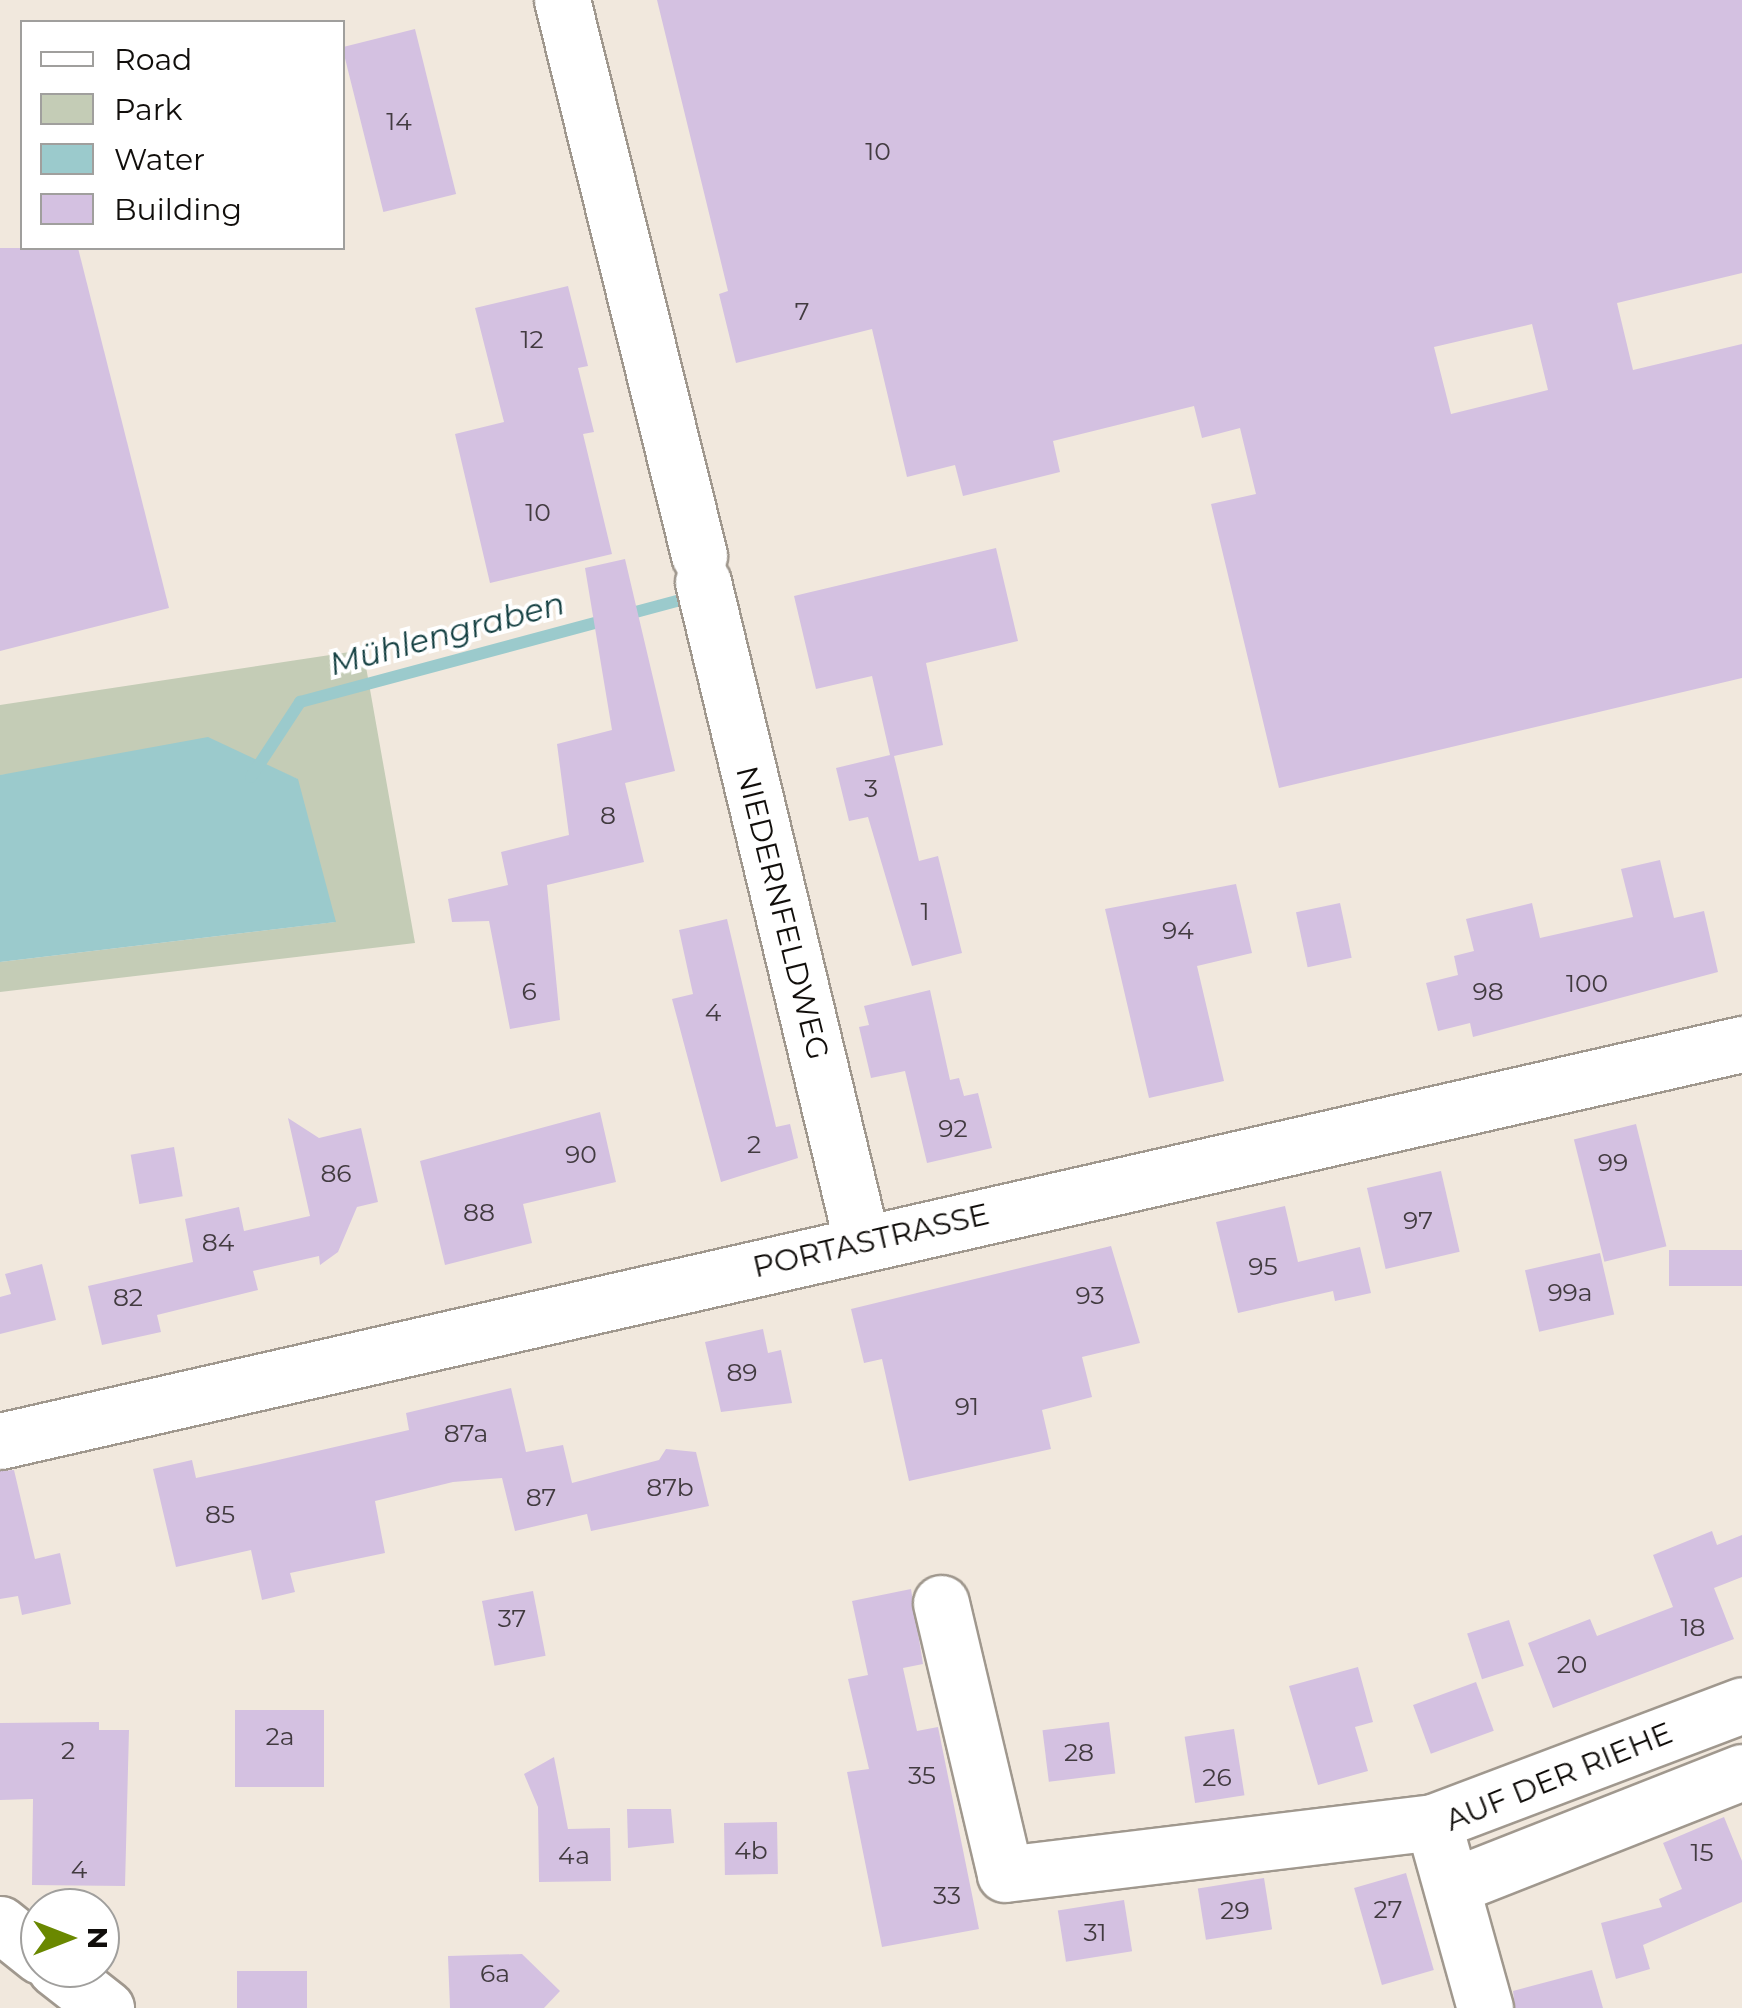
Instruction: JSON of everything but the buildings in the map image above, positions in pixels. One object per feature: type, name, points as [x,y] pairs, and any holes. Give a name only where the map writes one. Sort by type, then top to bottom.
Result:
[{"type":"street","name":"NIEDERNFELDWEG","points":[[562,0],[862,1244]]},
{"type":"street","name":"PORTASTRASSE","points":[[0,1441],[1742,1044]]},
{"type":"street","points":[[940,1603],[1005,1874],[1433,1822]]},
{"type":"street","name":"AUF DER RIEHE","points":[[1485,2008],[1454,1885],[1433,1822],[1742,1705]]},
{"type":"street","name":"AUF DER RIEHE","points":[[1454,1885],[1742,1772]]},
{"type":"street","points":[[0,1924],[20,1940]]},
{"type":"street","points":[[81,1988],[106,2008]]},
{"type":"green space","points":[[363,650],[415,943],[0,992],[0,962],[335,922],[297,779],[261,763],[0,775],[0,705]]},
{"type":"water","points":[[208,737],[298,779],[336,922],[0,962],[0,775]]},
{"type":"waterway","name":"Mühlengraben","points":[[251,777],[300,702],[678,601]]}]
